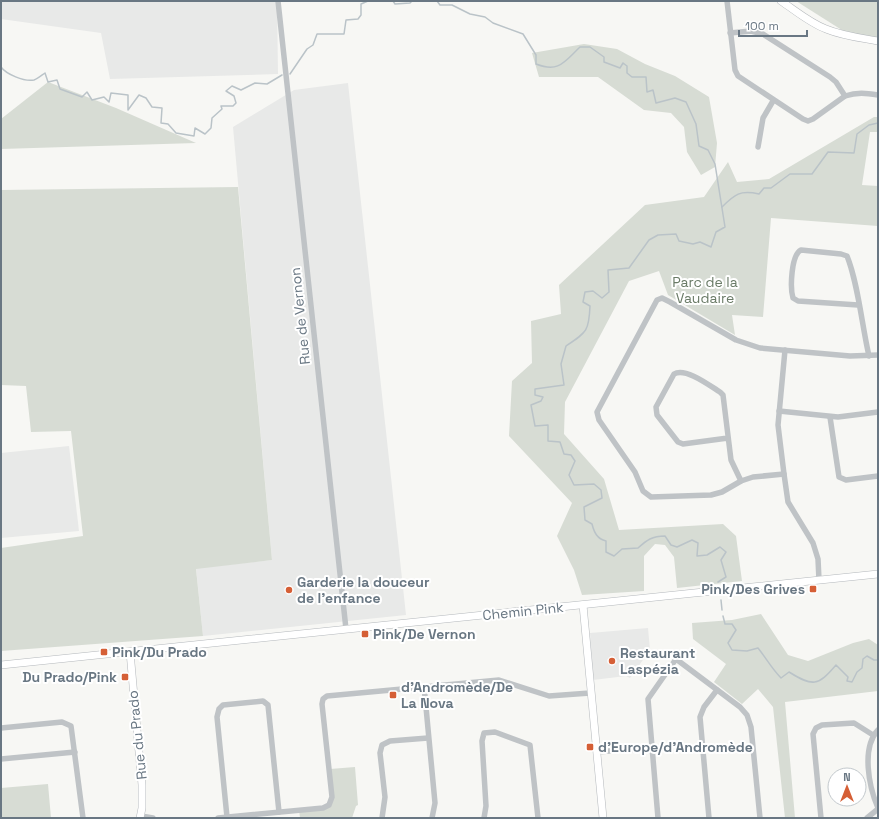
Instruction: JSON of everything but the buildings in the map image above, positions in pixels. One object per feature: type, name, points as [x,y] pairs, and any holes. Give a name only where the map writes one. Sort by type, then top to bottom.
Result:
[{"type":"main road","points":[[781,1],[826,29],[878,41]]},
{"type":"main road","name":"Chemin Pink","points":[[1,665],[878,574]]},
{"type":"main road","points":[[582,605],[603,818]]},
{"type":"main road","name":"Rue du Prado","points":[[130,652],[142,785],[140,817]]},
{"type":"street","name":"Rue de Vernon","points":[[278,1],[346,629]]},
{"type":"street","points":[[726,1],[735,70],[738,76],[773,101],[808,121],[845,96],[856,93],[878,95]]},
{"type":"street","points":[[730,32],[751,31],[763,34],[830,76],[845,96]]},
{"type":"street","points":[[758,147],[763,118],[773,101]]},
{"type":"street","points":[[858,305],[798,301],[794,298],[792,280],[795,256],[798,252],[801,250],[841,254],[847,256],[858,305],[869,356]]},
{"type":"street","points":[[784,474],[753,477],[741,481],[722,492],[712,495],[651,497],[643,491],[636,472],[599,420],[597,412],[657,300],[662,298],[688,311],[736,340],[760,348],[850,356],[878,355]]},
{"type":"street","points":[[785,350],[778,425],[788,502],[814,543],[818,559],[819,580]]},
{"type":"street","points":[[728,438],[683,444],[678,442],[658,415],[656,407],[674,374],[677,372],[684,372],[723,395],[731,460],[741,481]]},
{"type":"street","points":[[779,411],[830,417],[878,412]]},
{"type":"street","points":[[830,417],[839,477],[846,480],[878,476]]},
{"type":"street","points":[[658,818],[648,699],[676,658],[743,710],[751,723],[760,818]]},
{"type":"street","points":[[218,818],[322,808],[329,805],[332,801],[323,699],[327,696],[499,680],[549,696],[590,693]]},
{"type":"street","points":[[424,686],[435,803],[432,818]]},
{"type":"street","points":[[709,818],[700,717],[704,707],[717,690]]},
{"type":"street","points":[[226,817],[217,717],[219,709],[223,705],[263,701],[268,705],[279,812]]},
{"type":"street","points":[[821,818],[813,734],[816,728],[822,725],[854,722],[873,735]]},
{"type":"street","points":[[1,728],[66,723],[73,730],[83,818]]},
{"type":"street","points":[[867,818],[878,808],[871,789],[868,750],[873,735],[878,730]]},
{"type":"street","points":[[484,818],[486,806],[482,741],[484,733],[491,732],[530,745],[538,818]]},
{"type":"street","points":[[382,818],[385,797],[380,753],[382,745],[390,741],[428,738]]},
{"type":"street","points":[[596,752],[651,748]]},
{"type":"street","points":[[1,759],[75,752]]},
{"type":"street","points":[[140,817],[152,818]]},
{"type":"shaded area","points":[[1,1],[277,1],[278,74],[110,79],[101,33],[1,19]]},
{"type":"shaded area","points":[[348,83],[406,615],[203,636],[196,568],[272,560],[233,127],[294,90]]},
{"type":"shaded area","points":[[69,446],[79,531],[1,538],[1,453]]},
{"type":"shaded area","points":[[648,628],[650,650],[630,678],[626,676],[593,680],[590,633]]},
{"type":"green space","points":[[796,1],[878,1],[878,43],[856,39]]},
{"type":"green space","points":[[584,44],[617,49],[645,64],[675,76],[709,97],[717,143],[715,167],[701,175],[687,152],[684,127],[671,113],[644,110],[598,77],[539,77],[532,53]]},
{"type":"green space","points":[[48,82],[116,108],[196,143],[1,149],[1,119]]},
{"type":"green space","name":"Parc de la Vaudaire","points":[[874,117],[878,117],[878,132],[870,132],[862,185],[878,186],[878,226],[771,218],[763,317],[732,315],[735,335],[668,295],[659,271],[629,281],[565,402],[564,434],[604,479],[619,530],[723,524],[736,536],[742,581],[677,588],[674,557],[665,545],[655,544],[644,556],[644,591],[582,595],[574,570],[557,536],[572,503],[509,436],[512,381],[532,363],[531,321],[561,314],[559,285],[645,205],[704,197],[728,162],[737,182],[769,179]]},
{"type":"green space","points":[[238,187],[272,560],[196,569],[203,636],[1,651],[1,548],[83,536],[71,431],[31,432],[26,386],[1,385],[1,190]]},
{"type":"green space","points":[[761,614],[788,655],[808,661],[853,643],[869,639],[878,645],[878,691],[785,702],[795,818],[785,818],[773,707],[758,689],[742,704],[714,682],[726,664],[693,639],[692,623],[732,620]]},
{"type":"green space","points":[[355,767],[358,805],[356,806],[352,818],[300,818],[299,810],[323,808],[331,803],[330,769]]},
{"type":"green space","points":[[48,784],[51,818],[1,818],[1,788]]},
{"type":"waterway","points":[[290,74],[307,49],[313,45],[317,34],[344,34],[346,20],[358,19],[361,15],[361,4],[368,1]]},
{"type":"waterway","points":[[393,1],[395,4],[410,3],[412,1]]},
{"type":"waterway","points":[[437,1],[440,5],[452,5],[470,14],[485,17],[493,23],[523,34],[536,55],[536,64],[556,67],[580,47],[590,47],[604,57],[604,62],[620,68],[623,63],[627,66],[627,73],[632,77],[646,77],[647,92],[653,90],[656,103],[675,98],[686,102],[696,124],[699,146],[708,150],[715,164],[725,227],[716,232],[711,247],[700,242],[693,244],[679,241],[676,234],[658,235],[649,240],[629,268],[608,270],[609,292],[602,298],[593,291],[585,292],[583,302],[590,306],[588,326],[583,334],[566,346],[561,364],[564,385],[535,389],[535,395],[543,397],[541,401],[531,405],[535,426],[548,425],[548,441],[560,442],[564,454],[571,455],[575,461],[569,475],[574,485],[594,484],[601,490],[602,498],[584,507],[585,520],[592,524],[598,537],[606,541],[606,552],[614,556],[622,549],[638,548],[650,539],[660,536],[665,536],[671,545],[677,547],[692,540],[698,543],[697,556],[707,555],[720,547],[726,552],[721,560],[726,577],[718,582]]},
{"type":"waterway","points":[[1,67],[11,75],[25,80],[34,80],[45,73],[48,82],[57,80],[60,89],[82,97],[87,92],[92,100],[104,97],[109,102],[111,93],[128,95],[128,110],[139,95],[146,98],[152,107],[162,108],[161,123],[168,124],[176,133],[194,136],[195,128],[205,134],[211,128],[212,118],[222,109],[221,106],[233,106],[236,103],[234,96],[226,91],[232,86],[241,90],[255,83],[267,84],[282,75]]},
{"type":"waterway","points":[[722,207],[738,194],[759,194],[764,188],[771,188],[790,174],[812,174],[828,152],[854,153],[857,134],[869,125],[878,123]]},
{"type":"waterway","points":[[721,600],[722,610]]},
{"type":"waterway","points":[[723,616],[725,624],[732,624],[736,630],[728,643],[732,650],[747,651],[758,648],[781,678],[789,672],[804,680],[815,682],[824,677],[836,665],[848,677],[847,681],[852,682],[857,672],[862,668],[863,659],[867,656],[874,660],[878,660]]},
{"type":"place","name":"Pink/Des Grives","points":[[813,589]]},
{"type":"place","name":"Garderie la douceur de l'enfance","points":[[289,590]]},
{"type":"place","name":"Pink/De Vernon","points":[[365,634]]},
{"type":"place","name":"Pink/Du Prado","points":[[104,652]]},
{"type":"place","name":"Restaurant Laspézia","points":[[612,661]]},
{"type":"place","name":"Du Prado/Pink","points":[[125,677]]},
{"type":"place","name":"d'Andromède/De La Nova","points":[[393,695]]},
{"type":"place","name":"d'Europe/d'Andromède","points":[[590,747]]}]
